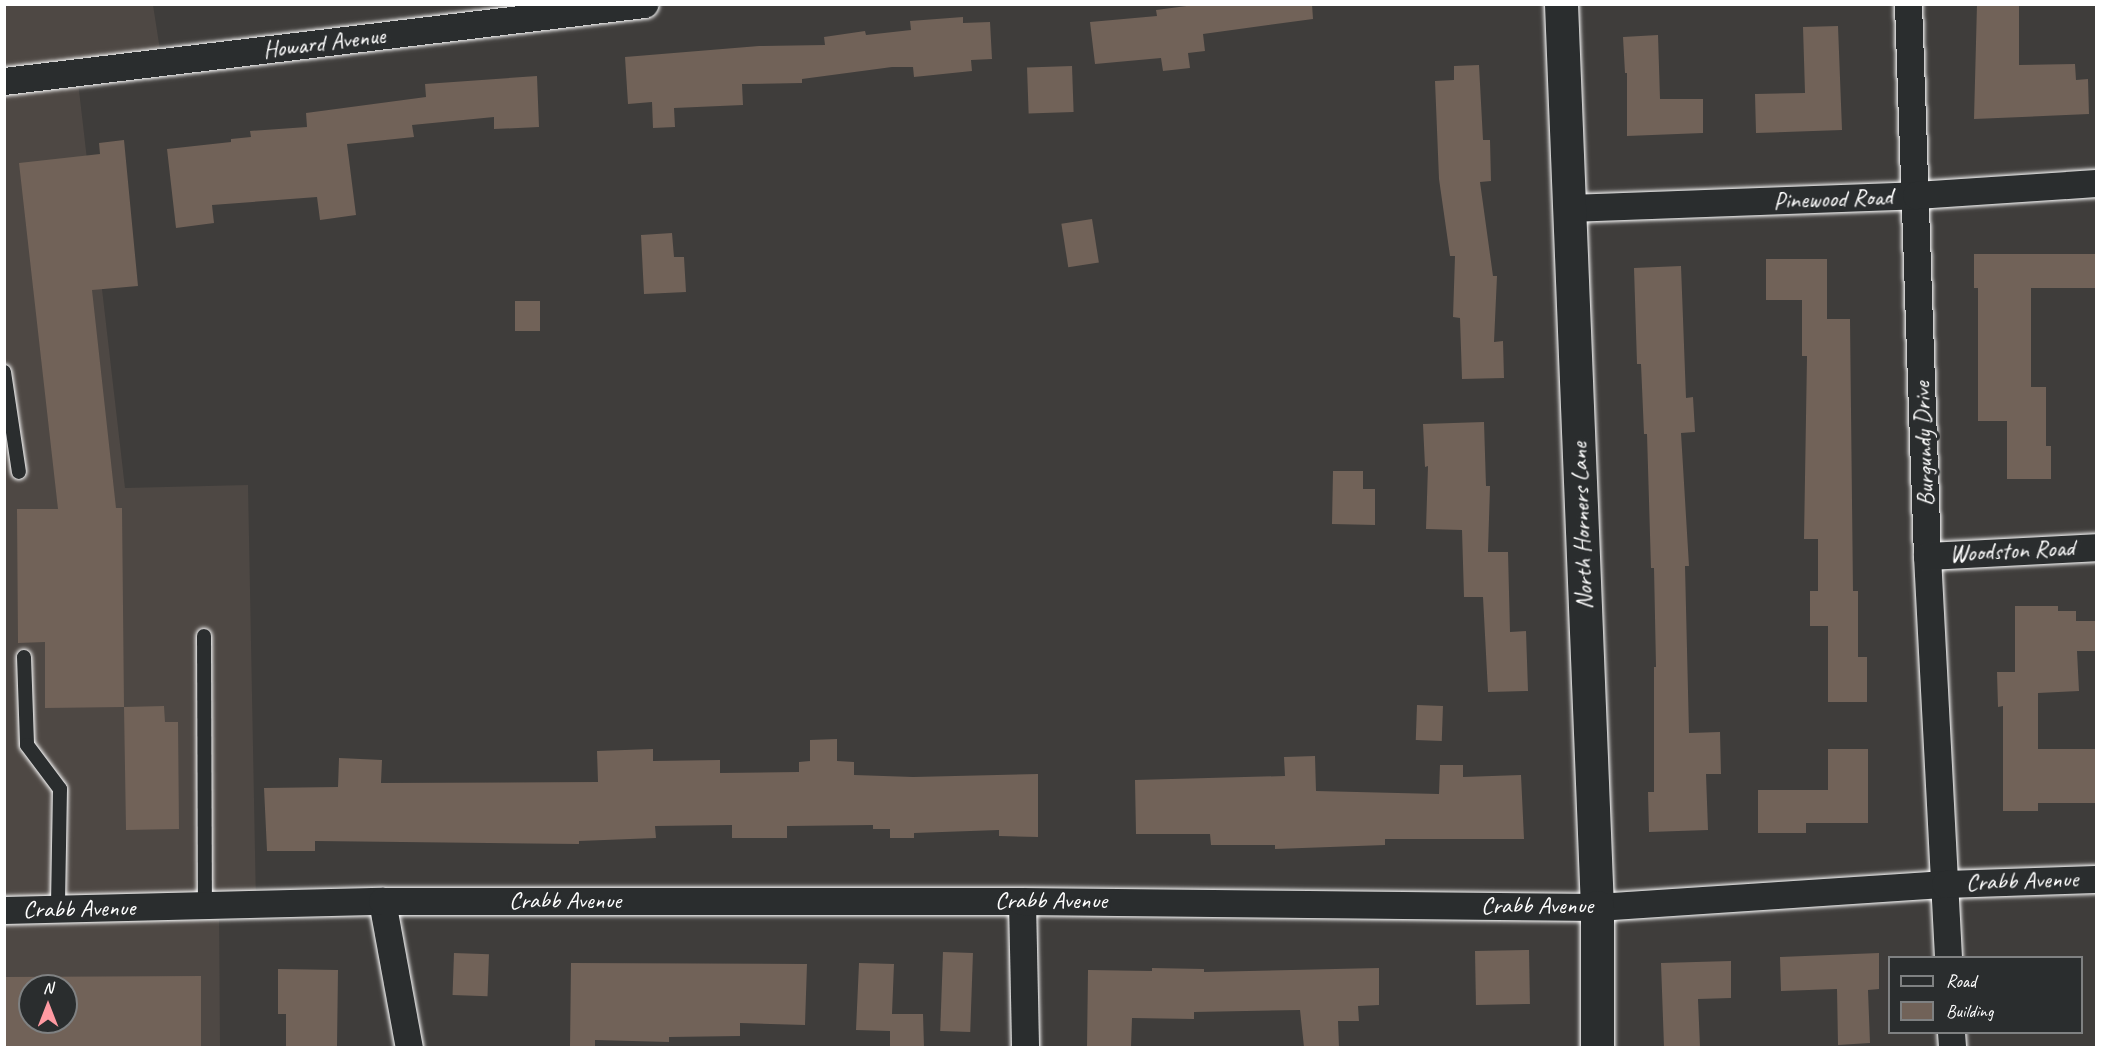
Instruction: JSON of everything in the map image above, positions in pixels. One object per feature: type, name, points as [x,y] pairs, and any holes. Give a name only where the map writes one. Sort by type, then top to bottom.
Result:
[{"type":"street","name":"Howard Avenue","points":[[4,81],[644,4]]},
{"type":"street","name":"North Horners Lane","points":[[1561,4],[1598,907],[1598,1047]]},
{"type":"street","name":"Burgundy Drive","points":[[1908,4],[1928,556],[1948,956]]},
{"type":"street","name":"Pinewood Road","points":[[1569,208],[1916,195],[2097,183]]},
{"type":"street","name":"Woodston Road","points":[[1928,556],[2097,547]]},
{"type":"street","name":"Crabb Avenue","points":[[4,910],[382,901],[1022,901],[1598,907],[1945,884],[2097,879]]},
{"type":"street","points":[[382,901],[409,1047]]},
{"type":"street","points":[[1022,901],[1025,1047]]},
{"type":"lane","points":[[4,372],[19,472]]},
{"type":"lane","points":[[204,636],[206,906]]},
{"type":"lane","points":[[24,657],[27,745],[60,789],[58,909]]},
{"type":"shaded area","points":[[5,5],[153,5],[162,63],[77,73],[125,488],[248,485],[256,904],[219,905],[220,1047],[5,1048]]},
{"type":"building","points":[[1202,4],[1312,4],[1313,19],[1203,34],[1205,51],[1188,53],[1190,68],[1163,71],[1161,58],[1095,64],[1090,22],[1157,16],[1156,10]]},
{"type":"building","points":[[1977,4],[2019,4],[2019,65],[2075,64],[2076,80],[2088,79],[2089,114],[1974,119]]},
{"type":"building","points":[[963,17],[963,23],[990,22],[992,59],[971,60],[972,71],[914,77],[913,67],[892,67],[802,79],[802,83],[742,84],[743,105],[674,108],[675,127],[653,128],[652,102],[628,104],[625,57],[759,46],[825,45],[824,37],[865,31],[866,35],[911,30],[910,21]]},
{"type":"building","points":[[1838,26],[1842,130],[1756,133],[1755,94],[1805,93],[1803,27]]},
{"type":"building","points":[[1658,35],[1660,99],[1703,99],[1703,133],[1627,136],[1627,73],[1625,73],[1623,37]]},
{"type":"building","points":[[1479,65],[1483,140],[1490,140],[1491,181],[1480,182],[1493,276],[1497,276],[1494,342],[1503,341],[1504,378],[1462,379],[1460,318],[1453,317],[1455,256],[1450,256],[1439,179],[1435,81],[1454,80],[1454,66]]},
{"type":"building","points":[[1072,66],[1074,112],[1029,114],[1027,68]]},
{"type":"building","points":[[537,76],[539,127],[494,129],[494,117],[412,125],[414,137],[347,144],[356,215],[320,220],[317,197],[212,205],[214,223],[176,228],[167,149],[231,142],[231,139],[251,137],[250,131],[307,127],[306,113],[426,97],[425,84]]},
{"type":"building","points":[[124,140],[138,286],[92,290],[116,508],[122,508],[124,707],[45,708],[45,642],[18,643],[17,509],[58,509],[19,163],[100,154],[99,143]]},
{"type":"building","points":[[1092,219],[1099,262],[1068,267],[1061,224]]},
{"type":"building","points":[[672,233],[674,257],[684,257],[686,292],[644,294],[641,235]]},
{"type":"building","points":[[1974,254],[2097,254],[2097,288],[2031,288],[2031,387],[2046,387],[2046,446],[2051,446],[2051,479],[2007,479],[2007,421],[1978,421],[1978,288],[1974,288]]},
{"type":"building","points":[[1766,259],[1827,259],[1827,319],[1850,319],[1853,591],[1858,591],[1858,657],[1867,657],[1867,702],[1828,702],[1828,626],[1810,626],[1810,591],[1818,591],[1818,539],[1804,539],[1807,356],[1802,356],[1802,300],[1766,300]]},
{"type":"building","points":[[1681,266],[1686,398],[1693,397],[1695,432],[1681,433],[1689,566],[1685,566],[1689,733],[1720,732],[1721,774],[1706,774],[1708,830],[1649,832],[1648,792],[1654,792],[1654,667],[1656,667],[1654,568],[1651,568],[1647,434],[1644,434],[1641,364],[1637,364],[1634,268]]},
{"type":"building","points":[[515,301],[540,301],[540,331],[515,331]]},
{"type":"building","points":[[1484,422],[1486,486],[1490,486],[1488,552],[1508,552],[1510,632],[1526,631],[1528,691],[1488,692],[1483,597],[1464,597],[1462,530],[1426,529],[1428,466],[1425,467],[1423,424]]},
{"type":"building","points":[[1333,471],[1363,471],[1363,489],[1375,489],[1375,525],[1332,524]]},
{"type":"building","points":[[2015,606],[2058,606],[2058,611],[2076,611],[2076,621],[2097,621],[2097,651],[2077,651],[2079,691],[2038,693],[2038,749],[2097,749],[2097,803],[2038,803],[2038,811],[2003,811],[2003,706],[1998,707],[1997,672],[2015,672]]},
{"type":"building","points":[[1417,705],[1443,706],[1442,741],[1416,740]]},
{"type":"building","points":[[164,706],[165,722],[178,722],[179,829],[126,830],[124,707]]},
{"type":"building","points":[[837,739],[837,761],[854,762],[854,775],[913,777],[1038,774],[1038,837],[999,836],[999,830],[914,833],[914,838],[890,838],[890,829],[873,829],[873,825],[787,826],[787,838],[732,838],[732,825],[655,826],[656,838],[579,841],[579,844],[315,841],[315,851],[267,851],[264,788],[338,787],[339,758],[382,760],[381,783],[598,782],[597,751],[653,749],[653,761],[720,760],[720,773],[799,772],[799,762],[810,761],[810,740]]},
{"type":"building","points":[[1828,749],[1868,749],[1868,823],[1806,823],[1806,833],[1758,833],[1758,790],[1828,790]]},
{"type":"building","points":[[1315,756],[1316,791],[1439,794],[1440,765],[1463,765],[1463,777],[1521,775],[1524,839],[1385,839],[1385,845],[1275,849],[1275,845],[1211,845],[1210,834],[1136,834],[1135,780],[1285,776],[1284,757]]},
{"type":"building","points":[[1529,950],[1530,1004],[1476,1005],[1475,951]]},
{"type":"building","points":[[943,952],[973,953],[970,1032],[940,1031]]},
{"type":"building","points":[[454,953],[489,954],[488,996],[453,995]]},
{"type":"building","points":[[1879,953],[1879,989],[1868,990],[1870,1043],[1838,1045],[1837,989],[1781,991],[1780,957]]},
{"type":"building","points":[[1731,961],[1731,998],[1698,999],[1700,1047],[1664,1047],[1661,963]]},
{"type":"building","points":[[571,963],[807,964],[805,1025],[740,1023],[740,1036],[669,1037],[669,1042],[595,1040],[595,1047],[570,1047]]},
{"type":"building","points":[[859,963],[894,964],[892,1014],[923,1014],[924,1047],[890,1047],[890,1031],[856,1030]]},
{"type":"building","points":[[1152,968],[1204,969],[1204,972],[1379,968],[1379,1005],[1358,1006],[1359,1021],[1338,1021],[1339,1047],[1304,1047],[1300,1010],[1194,1012],[1194,1019],[1132,1018],[1131,1047],[1087,1047],[1088,970],[1152,971]]},
{"type":"building","points":[[278,969],[338,970],[337,1047],[286,1047],[286,1014],[278,1014]]},
{"type":"building","points":[[201,976],[201,1047],[4,1047],[4,977],[18,977],[18,1034],[78,1034],[78,977]]}]
